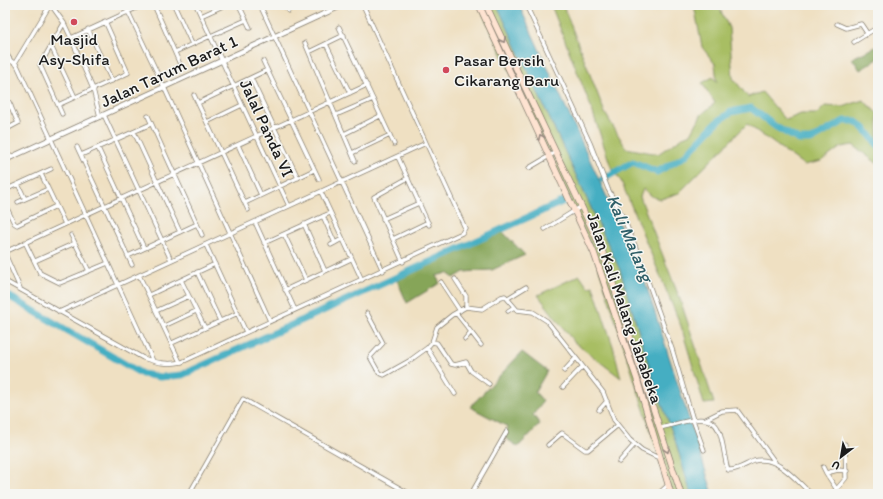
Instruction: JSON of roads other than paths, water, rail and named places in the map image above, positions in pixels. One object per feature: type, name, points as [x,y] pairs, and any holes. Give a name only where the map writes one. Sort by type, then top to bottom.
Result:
[{"type":"main road","name":"Jalan Kali Malang Jababeka","points":[[479,5],[575,208],[594,253],[624,340],[671,494]]},
{"type":"main road","name":"Jalan Kali Malang Jababeka","points":[[486,5],[602,250],[662,428],[681,494]]},
{"type":"main road","points":[[624,340],[631,338]]},
{"type":"street","points":[[15,63],[51,5],[64,23],[93,89],[102,116],[139,190],[171,260]]},
{"type":"street","points":[[124,5],[164,87],[270,321]]},
{"type":"street","points":[[71,38],[104,21],[143,5]]},
{"type":"street","points":[[154,5],[179,62]]},
{"type":"street","points":[[174,5],[192,44]]},
{"type":"street","name":"Jalal Panda VI","points":[[196,5],[289,206]]},
{"type":"street","points":[[201,16],[225,5]]},
{"type":"street","points":[[239,5],[250,28]]},
{"type":"street","points":[[260,5],[382,271]]},
{"type":"street","points":[[285,5],[288,11]]},
{"type":"street","name":"Jalan Tarum Barat 1","points":[[5,160],[343,5]]},
{"type":"street","points":[[5,280],[59,312],[153,361],[165,364],[180,362],[403,262],[462,233],[464,230],[363,5]]},
{"type":"street","points":[[526,5],[590,143],[601,173],[623,217],[636,248],[677,363],[693,420],[704,450]]},
{"type":"street","points":[[175,52],[246,20]]},
{"type":"street","points":[[58,105],[112,81],[128,72],[104,21]]},
{"type":"street","points":[[62,114],[40,65],[64,23]]},
{"type":"street","points":[[837,24],[846,28],[861,24],[867,33]]},
{"type":"street","points":[[339,26],[394,144]]},
{"type":"street","points":[[854,42],[878,27]]},
{"type":"street","points":[[88,29],[112,81]]},
{"type":"street","points":[[309,52],[344,36]]},
{"type":"street","points":[[304,43],[355,161]]},
{"type":"street","points":[[326,44],[350,93]]},
{"type":"street","points":[[51,46],[75,97]]},
{"type":"street","points":[[6,53],[11,61],[15,63],[153,361]]},
{"type":"street","points":[[5,64],[11,61]]},
{"type":"street","points":[[263,61],[319,179]]},
{"type":"street","points":[[198,103],[267,70]]},
{"type":"street","points":[[251,78],[298,178]]},
{"type":"street","points":[[21,289],[5,253],[25,242],[367,85]]},
{"type":"street","points":[[194,95],[248,210]]},
{"type":"street","points":[[336,115],[373,99]]},
{"type":"street","points":[[5,109],[10,104],[18,123],[5,130]]},
{"type":"street","points":[[207,122],[242,105]]},
{"type":"street","points":[[148,116],[202,234]]},
{"type":"street","points":[[344,134],[380,116]]},
{"type":"street","points":[[81,155],[151,124]]},
{"type":"street","points":[[134,132],[180,232]]},
{"type":"street","points":[[352,153],[390,135]]},
{"type":"street","points":[[59,312],[426,143]]},
{"type":"street","points":[[238,145],[261,195]]},
{"type":"street","points":[[77,147],[132,264]]},
{"type":"street","points":[[98,148],[144,248]]},
{"type":"street","points":[[529,168],[556,152]]},
{"type":"street","points":[[393,239],[429,224],[398,157]]},
{"type":"street","points":[[5,190],[51,169]]},
{"type":"street","points":[[245,203],[314,170]]},
{"type":"street","points":[[41,174],[65,224]]},
{"type":"street","points":[[403,262],[383,219],[374,195],[408,178]]},
{"type":"street","points":[[18,184],[25,199]]},
{"type":"street","points":[[18,202],[48,189]]},
{"type":"street","points":[[321,192],[342,240],[362,280]]},
{"type":"street","points":[[383,219],[419,203]]},
{"type":"street","points":[[5,204],[14,223],[17,224],[56,206]]},
{"type":"street","points":[[545,229],[581,204]]},
{"type":"street","points":[[264,243],[330,213]]},
{"type":"street","points":[[323,216],[335,243]]},
{"type":"street","points":[[255,222],[295,310]]},
{"type":"street","points":[[128,256],[197,224]]},
{"type":"street","points":[[304,224],[325,271]]},
{"type":"street","points":[[284,234],[306,280]]},
{"type":"street","points":[[71,235],[89,271]]},
{"type":"street","points":[[331,245],[342,240]]},
{"type":"street","points":[[25,242],[42,275],[60,283],[108,263]]},
{"type":"street","points":[[35,261],[76,243]]},
{"type":"street","points":[[206,244],[246,332]]},
{"type":"street","points":[[285,290],[351,259]]},
{"type":"street","points":[[149,294],[215,264]]},
{"type":"street","points":[[197,272],[220,321]]},
{"type":"street","points":[[140,275],[180,362]]},
{"type":"street","points":[[181,280],[204,328]]},
{"type":"street","points":[[455,280],[466,296],[466,307]]},
{"type":"street","points":[[441,282],[458,312],[481,345]]},
{"type":"street","points":[[508,298],[526,286]]},
{"type":"street","points":[[156,311],[189,296]]},
{"type":"street","points":[[367,313],[383,344],[372,354],[370,358],[379,373],[382,375],[409,361],[427,348],[432,342],[437,327],[466,307],[482,309],[502,296],[508,298],[514,307],[519,311],[533,312],[547,321],[602,392],[607,401],[611,415],[618,425],[634,444],[655,457],[661,458]]},
{"type":"street","points":[[508,311],[514,307]]},
{"type":"street","points":[[164,326],[196,312]]},
{"type":"street","points":[[172,343],[238,313]]},
{"type":"street","points":[[465,339],[471,332]]},
{"type":"street","points":[[432,342],[437,343],[450,364],[455,365],[466,362],[471,370],[489,384]]},
{"type":"street","points":[[427,348],[455,394]]},
{"type":"street","points":[[564,372],[576,359]]},
{"type":"street","points":[[564,387],[582,367]]},
{"type":"street","points":[[188,494],[243,399],[410,494]]},
{"type":"street","points":[[599,410],[607,401]]},
{"type":"street","points":[[706,420],[722,410],[737,410],[775,463],[811,494]]},
{"type":"street","points":[[662,428],[686,420],[706,420],[713,422],[718,428],[728,470],[735,470],[758,460],[765,460],[775,463]]},
{"type":"street","points":[[548,445],[562,433],[585,450],[588,450],[618,425]]},
{"type":"street","points":[[471,494],[506,431]]},
{"type":"street","points":[[619,462],[634,444]]},
{"type":"street","points":[[829,494],[836,490],[846,479],[846,444]]},
{"type":"street","points":[[823,467],[836,490],[842,494]]},
{"type":"street","points":[[826,473],[838,470],[847,471]]},
{"type":"street","points":[[658,494],[668,485]]},
{"type":"water","points":[[497,5],[519,5],[644,278],[713,494],[691,494],[675,440],[653,379],[620,270]]},
{"type":"waterway","points":[[603,179],[633,162],[657,172],[685,156],[716,123],[731,112],[751,108],[776,127],[799,140],[811,140],[844,121],[855,121],[864,128],[878,145]]},
{"type":"waterway","points":[[5,294],[142,374],[160,377],[182,375],[566,200]]},
{"type":"place","name":"Masjid Asy-Shifa","points":[[74,22]]},
{"type":"place","name":"Pasar Bersih Cikarang Baru","points":[[446,70]]},
{"type":"water label","name":"Kali Malang","points":[[630,238]]}]
